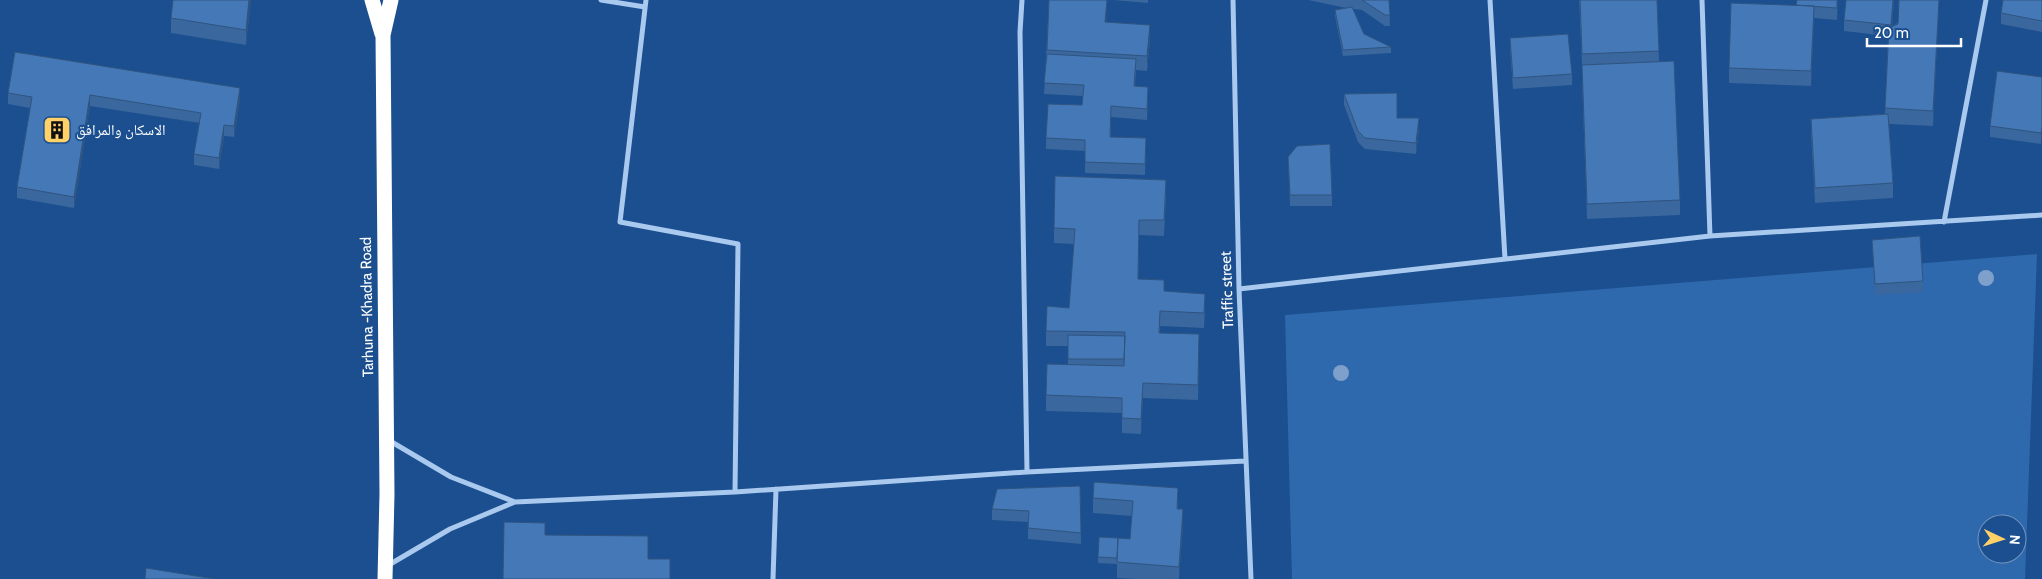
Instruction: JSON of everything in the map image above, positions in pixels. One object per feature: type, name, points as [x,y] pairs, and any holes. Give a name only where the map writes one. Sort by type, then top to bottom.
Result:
[{"type":"highway","points":[[372,0],[383,35]]},
{"type":"highway","points":[[383,35],[392,0]]},
{"type":"highway","name":"Tarhuna -Khadra Road","points":[[383,35],[385,573]]},
{"type":"street","points":[[601,0],[645,7]]},
{"type":"street","points":[[646,0],[620,222],[738,244],[735,492]]},
{"type":"street","points":[[1022,0],[1020,32],[1027,472]]},
{"type":"street","name":"Traffic street","points":[[1233,0],[1239,289],[1251,579]]},
{"type":"street","points":[[1490,0],[1505,259]]},
{"type":"street","points":[[1702,0],[1710,236]]},
{"type":"street","points":[[1944,222],[1986,0]]},
{"type":"street","points":[[1239,289],[1710,236],[1944,222],[2042,214]]},
{"type":"street","points":[[386,439],[451,477],[515,502]]},
{"type":"street","points":[[385,573],[450,529],[515,502],[735,492],[1027,472],[1245,460]]},
{"type":"street","points":[[773,579],[776,489]]},
{"type":"shaded area","points":[[2037,254],[2027,525],[2027,514],[1977,514],[1977,564],[2026,564],[2025,579],[1292,579],[1285,315]]},
{"type":"building","points":[[173,0],[249,0],[246,30],[171,18]]},
{"type":"building","points":[[1049,0],[1107,0],[1105,22],[1150,25],[1147,56],[1047,50]]},
{"type":"building","points":[[1362,0],[1389,0],[1390,15],[1385,15]]},
{"type":"building","points":[[1580,0],[1657,0],[1659,51],[1582,54]]},
{"type":"building","points":[[1797,0],[1837,0],[1837,8],[1796,5]]},
{"type":"building","points":[[1846,0],[1893,0],[1891,25],[1844,20]]},
{"type":"building","points":[[1899,0],[1939,0],[1933,111],[1885,108],[1889,28],[1898,24]]},
{"type":"building","points":[[2003,0],[2042,0],[2042,21],[2001,13]]},
{"type":"building","points":[[1731,3],[1814,6],[1811,71],[1729,68]]},
{"type":"building","points":[[1352,7],[1364,34],[1391,47],[1343,50],[1335,10]]},
{"type":"building","points":[[1568,34],[1572,74],[1513,78],[1510,38]]},
{"type":"building","name":"الاسكان والمرافق","points":[[15,52],[240,88],[234,126],[224,125],[219,158],[194,154],[201,113],[90,95],[74,197],[17,187],[32,97],[8,93]]},
{"type":"building","points":[[1047,54],[1136,59],[1134,86],[1148,87],[1147,109],[1111,106],[1110,137],[1146,138],[1145,164],[1085,162],[1085,140],[1046,138],[1048,104],[1082,105],[1084,85],[1044,83]]},
{"type":"building","points":[[1674,61],[1680,200],[1587,204],[1582,65]]},
{"type":"building","points":[[1997,71],[2042,77],[2041,133],[1990,126]]},
{"type":"building","points":[[1397,93],[1397,118],[1419,118],[1416,143],[1365,138],[1358,131],[1344,94]]},
{"type":"building","points":[[1888,114],[1893,183],[1815,188],[1811,119]]},
{"type":"building","points":[[1330,144],[1332,195],[1290,195],[1288,157],[1297,146]]},
{"type":"building","points":[[1055,176],[1166,180],[1164,220],[1139,220],[1138,279],[1164,280],[1164,291],[1205,294],[1204,313],[1160,311],[1159,333],[1199,334],[1198,385],[1143,383],[1141,419],[1122,418],[1122,398],[1046,395],[1047,364],[1124,366],[1125,332],[1046,331],[1047,306],[1069,308],[1075,229],[1054,228]]},
{"type":"building","points":[[1920,236],[1923,281],[1875,284],[1872,240]]},
{"type":"building","points":[[1068,335],[1125,336],[1124,359],[1068,359]]},
{"type":"building","points":[[1094,482],[1178,488],[1177,509],[1183,509],[1179,567],[1117,562],[1118,538],[1130,539],[1133,501],[1093,498]]},
{"type":"building","points":[[1080,486],[1081,533],[1028,528],[1029,511],[992,509],[997,489]]},
{"type":"building","points":[[504,522],[545,523],[545,535],[648,536],[648,559],[670,559],[670,579],[503,579]]},
{"type":"building","points":[[1099,537],[1118,538],[1117,558],[1098,557]]},
{"type":"building","points":[[146,568],[215,579],[145,579]]},
{"type":"place","name":"الاسكان والمرافق","points":[[57,130]]}]
